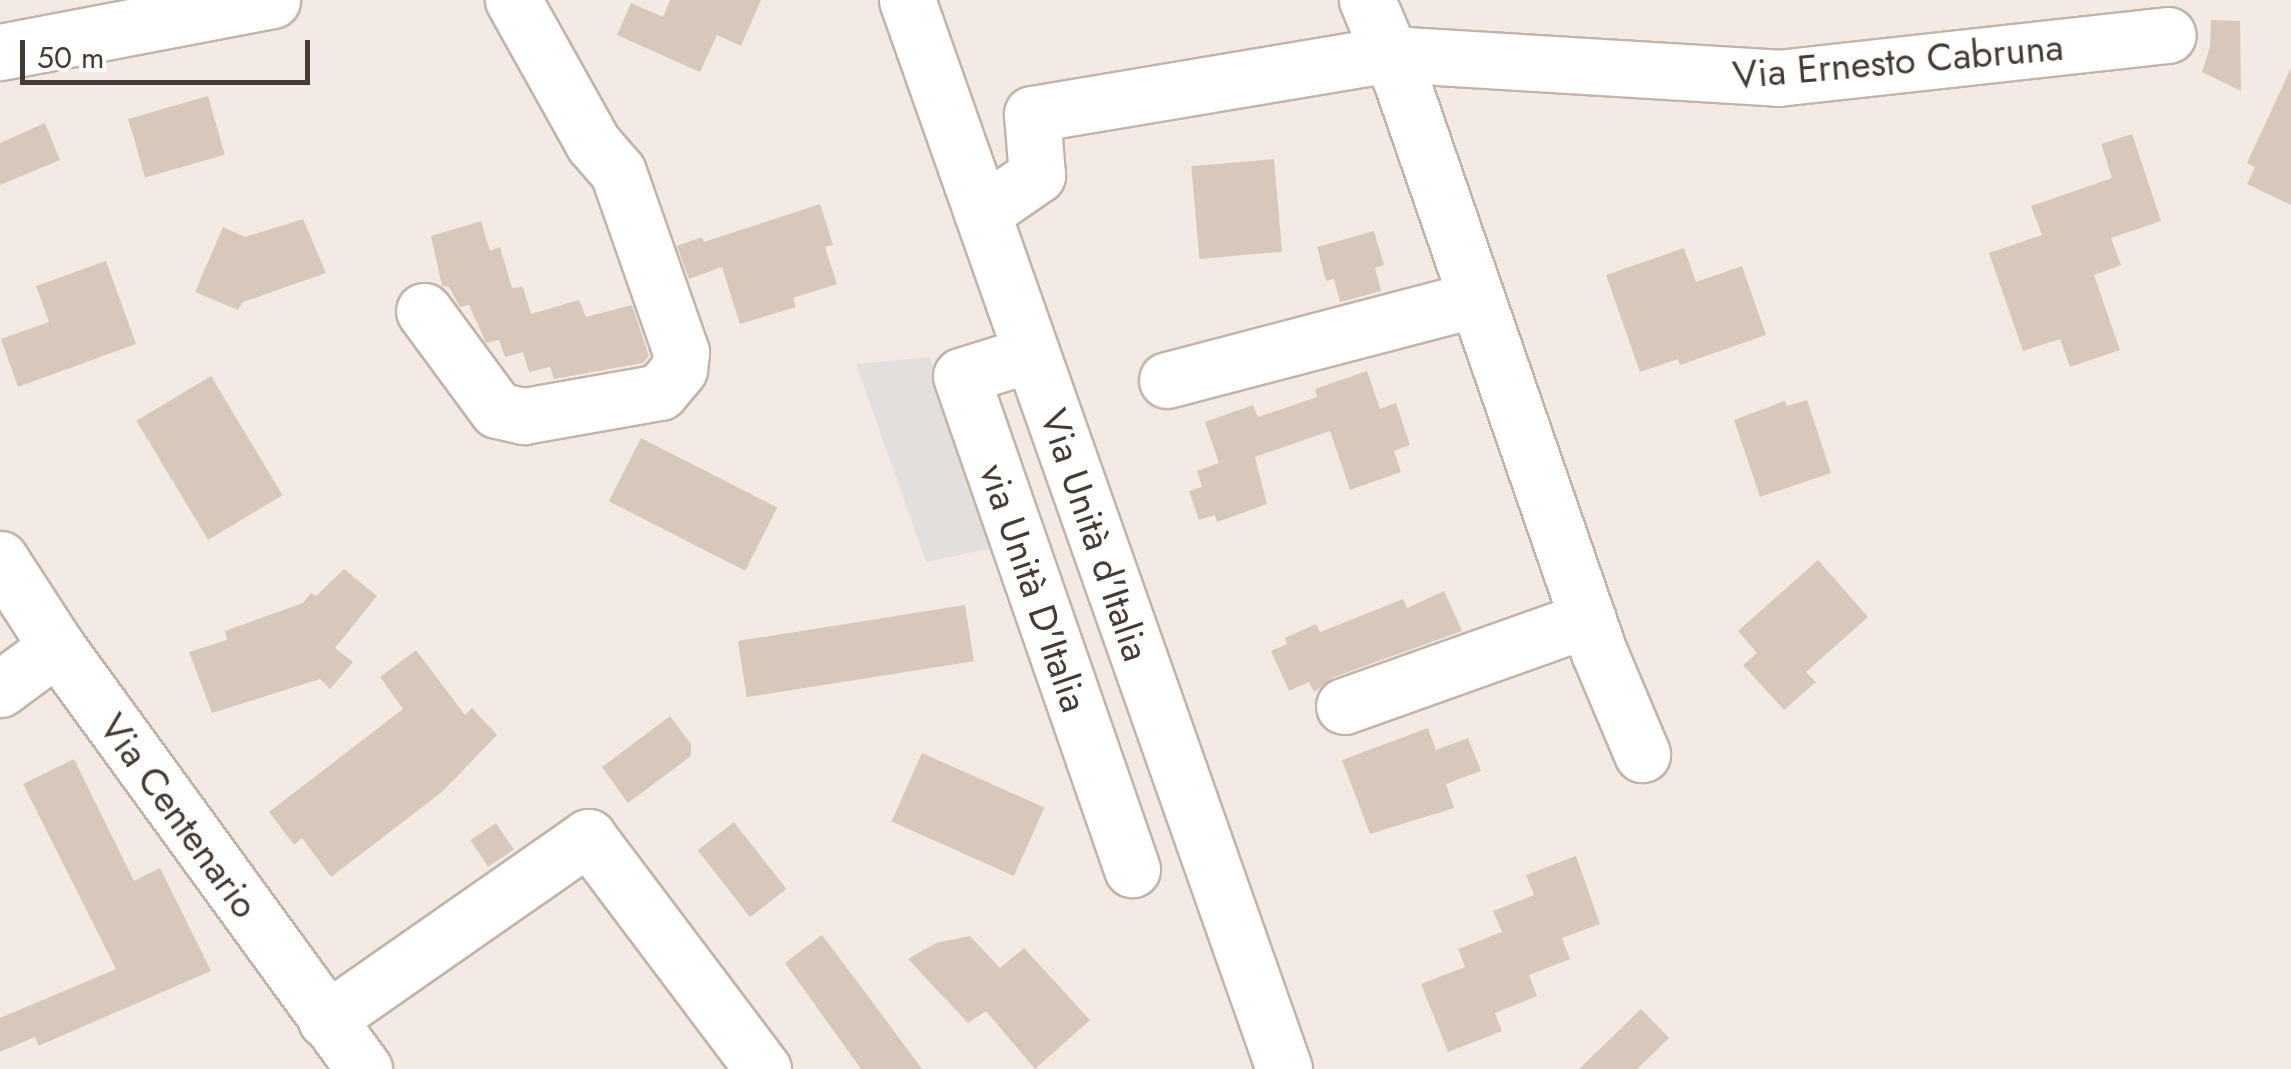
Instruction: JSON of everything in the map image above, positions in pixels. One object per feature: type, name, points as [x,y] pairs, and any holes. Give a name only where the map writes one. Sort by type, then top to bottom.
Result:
[{"type":"street","points":[[0,52],[272,0]]},
{"type":"street","points":[[424,311],[496,410],[524,416],[660,392],[679,369],[681,352],[618,172],[594,142],[513,0]]},
{"type":"street","name":"Via Unità d'Italia","points":[[907,0],[1284,1069]]},
{"type":"street","points":[[1366,0],[1389,54],[1588,619],[1642,754]]},
{"type":"street","name":"Via Ernesto Cabruna","points":[[982,213],[1037,175],[1032,114],[1389,54],[1778,78],[2168,35]]},
{"type":"street","points":[[1166,380],[1476,299]]},
{"type":"street","name":"via Unità D'Italia","points":[[1031,354],[961,376],[1132,869]]},
{"type":"street","name":"Via Centenario","points":[[0,560],[56,648],[364,1069]]},
{"type":"street","points":[[1344,706],[1588,619]]},
{"type":"street","points":[[0,689],[56,648]]},
{"type":"street","points":[[326,1020],[588,837],[764,1069]]},
{"type":"shaded area","points":[[930,357],[990,549],[926,562],[856,364]]},
{"type":"building","points":[[670,0],[761,0],[741,46],[717,35],[700,72],[617,35],[631,3],[663,17]]},
{"type":"building","points":[[2211,20],[2240,21],[2241,91],[2202,72],[2210,47]]},
{"type":"building","points":[[2291,68],[2291,205],[2247,184],[2255,167],[2247,163]]},
{"type":"building","points":[[208,96],[225,155],[145,178],[128,119]]},
{"type":"building","points":[[45,123],[60,160],[0,185],[0,143]]},
{"type":"building","points":[[2132,134],[2161,221],[2111,238],[2121,265],[2094,275],[2120,350],[2070,367],[2060,339],[2023,351],[1989,253],[2042,235],[2031,206],[2112,178],[2101,144]]},
{"type":"building","points":[[1274,159],[1282,252],[1199,259],[1191,166]]},
{"type":"building","points":[[820,204],[833,245],[825,247],[837,284],[793,298],[796,307],[740,324],[722,267],[689,279],[677,246],[702,237],[704,242]]},
{"type":"building","points":[[303,219],[326,273],[243,302],[238,310],[195,292],[223,227],[245,237]]},
{"type":"building","points":[[481,221],[490,251],[500,247],[512,288],[523,287],[531,314],[579,300],[586,317],[632,305],[649,356],[643,363],[554,379],[550,367],[529,372],[523,352],[505,357],[499,340],[486,343],[469,305],[460,307],[449,287],[442,286],[431,236]]},
{"type":"building","points":[[1374,231],[1384,265],[1375,268],[1381,291],[1340,302],[1334,279],[1326,281],[1317,247]]},
{"type":"building","points":[[1684,248],[1696,282],[1742,266],[1766,335],[1680,365],[1678,359],[1640,372],[1606,275]]},
{"type":"building","points":[[106,261],[136,344],[18,387],[1,339],[49,322],[36,286]]},
{"type":"building","points":[[1367,371],[1380,409],[1396,403],[1410,445],[1394,451],[1401,472],[1350,490],[1330,431],[1255,457],[1267,504],[1217,522],[1215,515],[1199,520],[1189,491],[1202,487],[1197,471],[1219,463],[1205,422],[1253,405],[1258,417],[1317,397],[1315,389]]},
{"type":"building","points":[[211,376],[283,495],[208,540],[136,421]]},
{"type":"building","points":[[1807,400],[1831,473],[1760,497],[1734,420],[1785,401],[1787,406]]},
{"type":"building","points":[[641,438],[777,507],[745,571],[609,501]]},
{"type":"building","points":[[1818,560],[1868,617],[1806,672],[1816,682],[1784,710],[1743,665],[1757,653],[1738,631]]},
{"type":"building","points":[[344,569],[377,596],[335,648],[353,662],[330,689],[320,679],[212,713],[189,652],[227,640],[225,631],[303,603]]},
{"type":"building","points":[[1444,591],[1462,631],[1334,677],[1314,692],[1309,682],[1289,691],[1271,651],[1287,644],[1285,638],[1316,624],[1320,632],[1403,599],[1407,608]]},
{"type":"building","points":[[965,605],[974,661],[747,697],[738,641]]},
{"type":"building","points":[[416,650],[465,715],[472,708],[497,735],[442,792],[331,877],[302,838],[294,845],[269,812],[403,709],[380,677]]},
{"type":"building","points":[[670,716],[691,744],[691,756],[628,803],[602,767]]},
{"type":"building","points":[[1428,728],[1436,750],[1468,738],[1481,771],[1446,784],[1454,808],[1370,834],[1342,760]]},
{"type":"building","points":[[922,753],[1044,808],[1014,876],[891,822]]},
{"type":"building","points":[[74,759],[134,881],[160,868],[211,971],[38,1046],[35,1037],[0,1052],[0,1018],[116,969],[23,784]]},
{"type":"building","points":[[734,822],[786,889],[750,917],[698,850]]},
{"type":"building","points":[[496,823],[514,850],[488,867],[470,840]]},
{"type":"building","points":[[1576,856],[1600,924],[1562,938],[1570,959],[1529,975],[1537,996],[1495,1013],[1502,1031],[1448,1052],[1421,984],[1465,967],[1458,949],[1502,932],[1493,911],[1534,895],[1526,875]]},
{"type":"building","points":[[822,935],[922,1069],[861,1069],[785,963]]},
{"type":"building","points":[[970,936],[1000,968],[1024,948],[1090,1020],[1035,1069],[986,1011],[968,1023],[908,959],[936,943]]},
{"type":"building","points":[[1641,1009],[1669,1038],[1637,1069],[1579,1069]]}]
